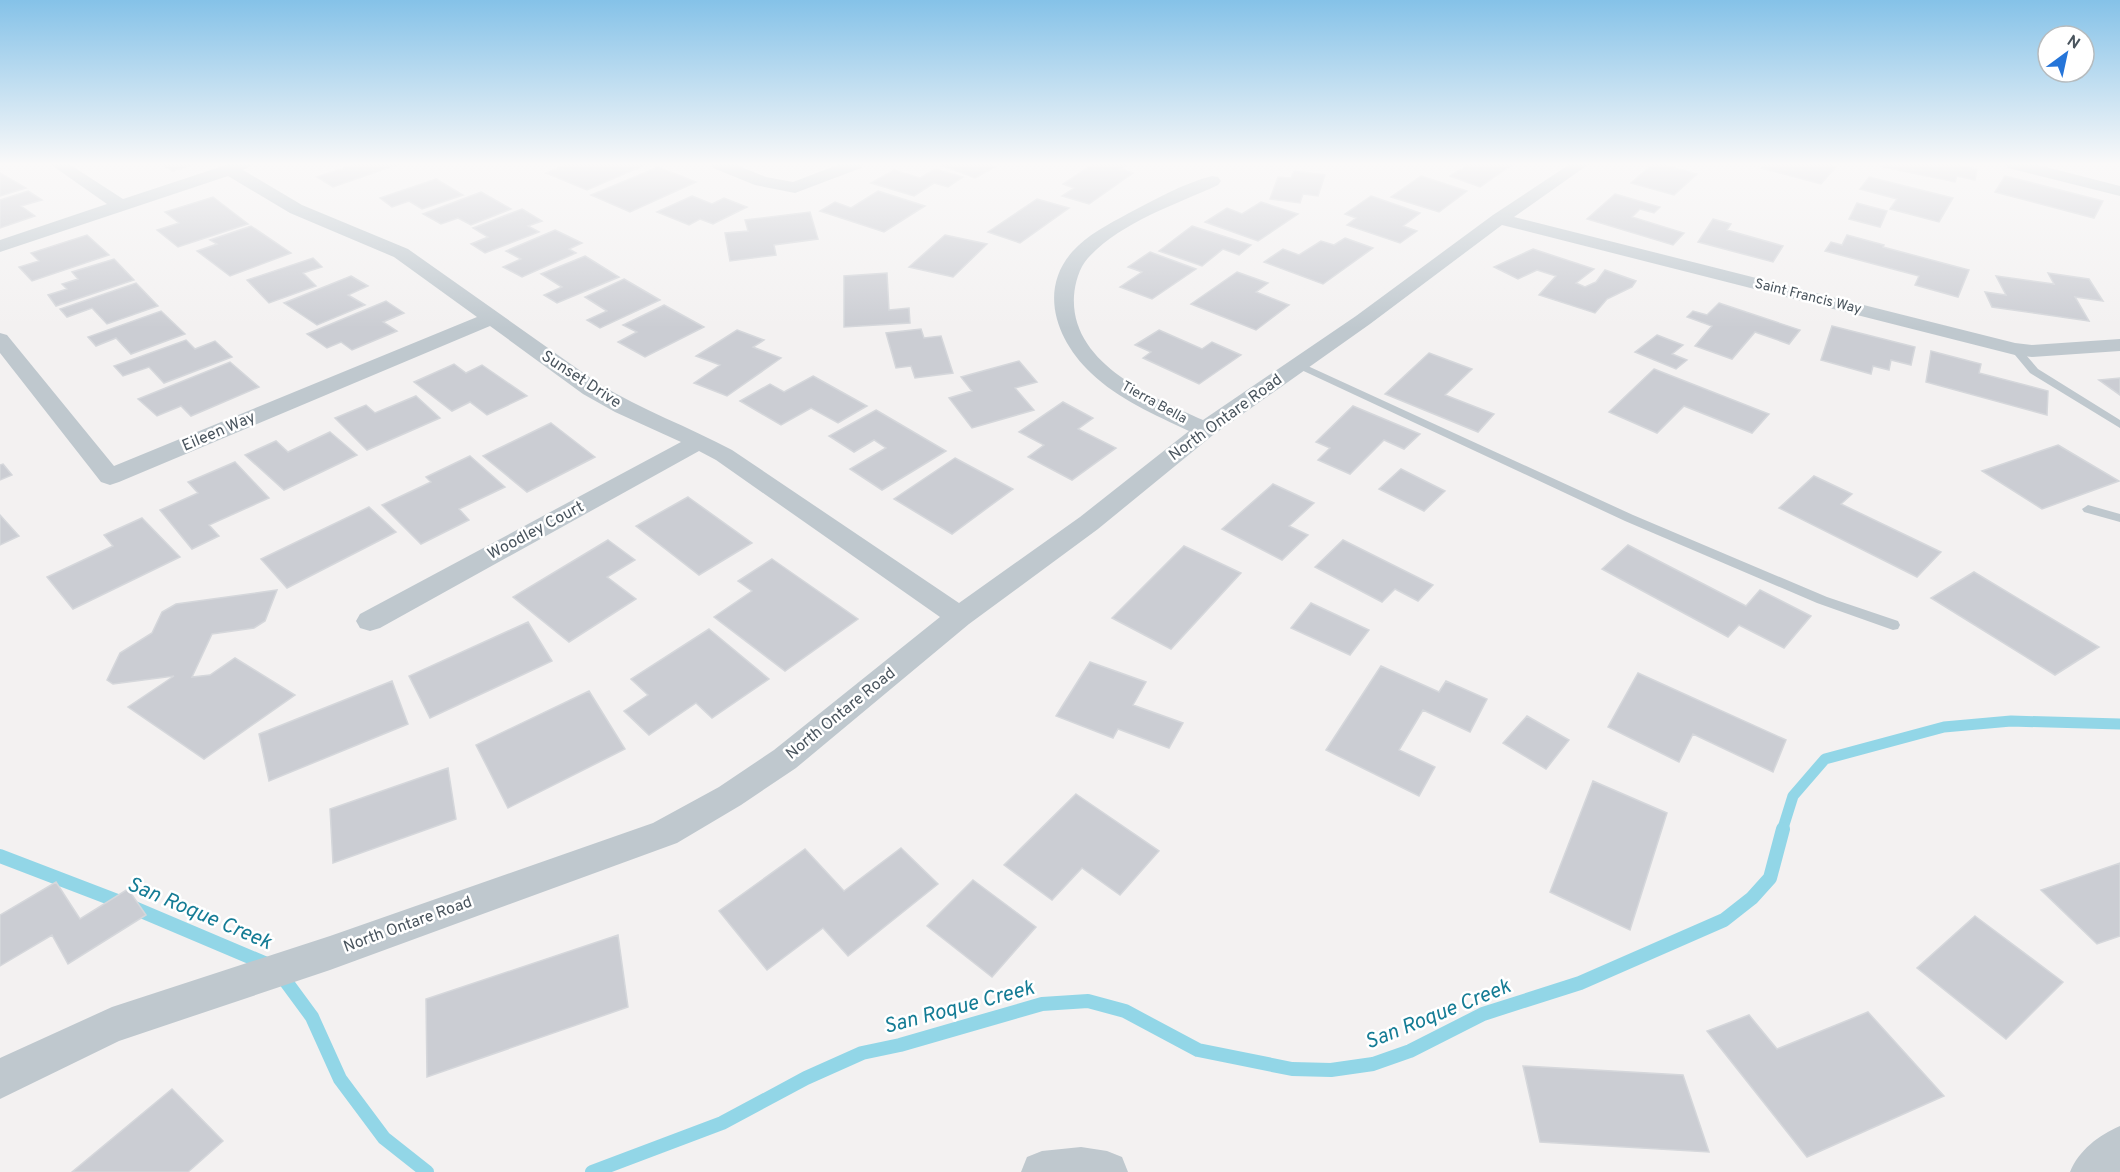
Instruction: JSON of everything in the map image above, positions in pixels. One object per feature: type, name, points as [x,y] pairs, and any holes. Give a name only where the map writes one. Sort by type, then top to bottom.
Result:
[{"type":"street","points":[[0,246],[83,219]]},
{"type":"street","name":"Sunset Drive","points":[[317,219],[372,239],[401,253],[614,404],[700,441],[724,455],[959,617]]},
{"type":"street","name":"Tierra Bella","points":[[1136,219],[1095,242],[1071,267],[1064,286],[1066,321],[1075,343],[1109,377],[1138,397],[1205,430]]},
{"type":"street","name":"Saint Francis Way","points":[[1499,219],[2015,349],[2032,351],[2120,345]]},
{"type":"street","name":"North Ontare Road","points":[[0,1080],[29,1063],[112,1025],[330,953],[665,833],[730,796],[785,759],[959,617],[1089,523],[1205,430],[1299,365],[1499,219]]},
{"type":"street","name":"Eileen Way","points":[[0,339],[110,477],[491,318]]},
{"type":"street","name":"Woodley Court","points":[[370,621],[700,441]]},
{"type":"street","points":[[2091,1172],[2120,1146]]},
{"type":"street","points":[[1042,1172],[1081,1168],[1107,1172]]},
{"type":"lane","points":[[2015,349],[2034,371],[2120,425]]},
{"type":"lane","points":[[1299,365],[1629,518],[1822,600],[1893,625]]},
{"type":"lane","points":[[2088,509],[2120,518]]},
{"type":"building","points":[[0,219],[27,219],[0,228]]},
{"type":"building","points":[[174,219],[241,219],[248,224],[178,247],[157,230],[179,223]]},
{"type":"building","points":[[431,219],[456,219],[441,224]]},
{"type":"building","points":[[459,219],[487,219],[471,225]]},
{"type":"building","points":[[497,219],[538,219],[542,221],[528,226],[539,232],[485,253],[471,244],[488,237],[473,228]]},
{"type":"building","points":[[673,219],[724,219],[713,224],[700,219],[689,225]]},
{"type":"building","points":[[812,219],[818,239],[774,245],[776,255],[730,261],[725,233],[748,231],[745,220]]},
{"type":"building","points":[[843,219],[905,219],[884,232]]},
{"type":"building","points":[[1008,219],[1054,219],[1020,243],[988,232]]},
{"type":"building","points":[[1210,219],[1291,219],[1258,241],[1205,222]]},
{"type":"building","points":[[1355,219],[1413,219],[1403,226],[1417,231],[1400,243],[1347,225]]},
{"type":"building","points":[[1587,219],[1638,219],[1684,233],[1673,245]]},
{"type":"building","points":[[1713,219],[1731,224],[1727,230],[1783,246],[1773,262],[1698,242]]},
{"type":"building","points":[[1849,219],[1884,219],[1880,227]]},
{"type":"building","points":[[1927,219],[1941,219],[1939,222]]},
{"type":"building","points":[[251,226],[291,253],[230,276],[197,251],[217,244],[210,240]]},
{"type":"building","points":[[1192,226],[1251,245],[1239,255],[1223,249],[1202,266],[1159,251]]},
{"type":"building","points":[[555,230],[582,243],[569,249],[576,253],[522,277],[503,267],[521,259],[506,251]]},
{"type":"building","points":[[87,235],[109,255],[32,281],[19,267],[39,261],[31,253]]},
{"type":"building","points":[[945,235],[987,244],[953,277],[909,267]]},
{"type":"building","points":[[1847,235],[1969,270],[1958,297],[1915,285],[1919,276],[1825,251],[1831,242],[1842,245]]},
{"type":"building","points":[[1345,238],[1373,248],[1323,284],[1264,262],[1283,249],[1299,255],[1321,241],[1334,245]]},
{"type":"building","points":[[1533,249],[1594,269],[1576,283],[1585,287],[1596,282],[1605,270],[1636,281],[1632,287],[1607,299],[1595,313],[1539,295],[1556,276],[1537,270],[1518,279],[1494,267]]},
{"type":"building","points":[[1150,252],[1196,269],[1152,299],[1120,287],[1142,272],[1128,267]]},
{"type":"building","points":[[585,256],[619,277],[557,303],[544,295],[562,287],[541,274]]},
{"type":"building","points":[[313,258],[322,267],[303,273],[316,286],[269,303],[247,280]]},
{"type":"building","points":[[114,259],[134,280],[56,306],[48,295],[67,289],[62,284],[78,279],[72,272]]},
{"type":"building","points":[[1237,272],[1268,283],[1256,292],[1289,305],[1256,330],[1191,304]]},
{"type":"building","points":[[887,273],[889,310],[909,308],[910,323],[844,327],[844,276]]},
{"type":"building","points":[[2048,273],[2089,279],[2103,301],[2075,297],[2089,321],[1992,307],[1985,292],[2006,295],[1996,276],[2054,284]]},
{"type":"building","points":[[351,276],[368,286],[348,295],[365,305],[317,325],[284,303]]},
{"type":"building","points":[[624,279],[660,300],[600,328],[587,320],[607,311],[585,297]]},
{"type":"building","points":[[136,283],[158,306],[107,324],[92,308],[67,317],[60,309]]},
{"type":"building","points":[[386,301],[404,313],[383,322],[397,331],[352,350],[341,342],[327,348],[307,334]]},
{"type":"building","points":[[1719,303],[1800,330],[1789,344],[1755,332],[1732,359],[1695,346],[1712,326],[1687,317],[1693,311],[1707,315]]},
{"type":"building","points":[[664,305],[704,327],[645,357],[618,342],[637,332],[623,325]]},
{"type":"building","points":[[161,311],[185,334],[131,354],[116,338],[96,346],[88,337]]},
{"type":"building","points":[[1832,326],[1915,347],[1911,365],[1891,360],[1889,370],[1873,366],[1871,374],[1821,360]]},
{"type":"building","points":[[921,329],[924,338],[941,336],[953,373],[915,378],[911,366],[896,368],[886,333]]},
{"type":"building","points":[[737,330],[764,340],[753,347],[781,358],[727,396],[694,383],[720,365],[696,356]]},
{"type":"building","points":[[1159,330],[1202,349],[1212,342],[1241,355],[1199,384],[1143,358],[1151,352],[1135,345]]},
{"type":"building","points":[[1657,335],[1683,345],[1672,354],[1687,360],[1676,369],[1635,352]]},
{"type":"building","points":[[186,340],[195,349],[215,341],[232,357],[164,383],[149,367],[123,376],[114,366]]},
{"type":"building","points":[[1931,351],[1981,364],[1979,373],[2048,391],[2047,415],[1926,382]]},
{"type":"building","points":[[1429,353],[1472,369],[1445,395],[1494,414],[1478,432],[1385,394]]},
{"type":"building","points":[[1019,361],[1037,382],[1015,388],[1034,410],[972,428],[949,398],[972,391],[961,377]]},
{"type":"building","points":[[230,362],[259,387],[191,416],[181,406],[157,416],[138,399]]},
{"type":"building","points":[[454,364],[466,373],[482,365],[527,396],[487,415],[470,402],[452,411],[414,382]]},
{"type":"building","points":[[1654,369],[1769,414],[1752,433],[1684,406],[1657,433],[1609,412]]},
{"type":"building","points":[[813,376],[867,406],[838,423],[811,408],[781,425],[740,401],[770,384],[784,392]]},
{"type":"building","points":[[2120,378],[2120,395],[2099,380]]},
{"type":"building","points":[[416,396],[440,418],[367,450],[335,418],[366,405],[375,413]]},
{"type":"building","points":[[1063,402],[1093,418],[1078,429],[1116,448],[1072,480],[1028,457],[1044,445],[1019,432]]},
{"type":"building","points":[[1353,406],[1420,434],[1404,449],[1384,440],[1350,474],[1318,460],[1330,448],[1316,442]]},
{"type":"building","points":[[876,410],[946,451],[882,490],[850,469],[886,448],[874,440],[854,452],[829,436]]},
{"type":"building","points":[[551,423],[595,457],[527,492],[483,456]]},
{"type":"building","points":[[330,432],[357,455],[284,490],[245,455],[276,441],[288,452]]},
{"type":"building","points":[[2058,445],[2119,481],[2042,509],[1982,471]]},
{"type":"building","points":[[470,456],[505,487],[459,509],[469,520],[421,544],[382,505],[431,482],[426,477]]},
{"type":"building","points":[[955,458],[1013,489],[952,534],[894,499]]},
{"type":"building","points":[[235,462],[269,498],[209,525],[219,536],[192,549],[160,510],[198,493],[188,482]]},
{"type":"building","points":[[3,464],[12,475],[0,480],[0,465]]},
{"type":"building","points":[[1401,469],[1445,491],[1424,511],[1379,489]]},
{"type":"building","points":[[1814,476],[1852,494],[1841,504],[1941,552],[1917,577],[1779,508]]},
{"type":"building","points":[[1273,484],[1314,503],[1289,526],[1308,535],[1282,560],[1222,529]]},
{"type":"building","points":[[688,497],[752,543],[699,575],[636,526]]},
{"type":"building","points":[[369,507],[396,532],[287,588],[261,559]]},
{"type":"building","points":[[0,515],[19,536],[0,545]]},
{"type":"building","points":[[142,518],[180,557],[73,609],[47,577],[113,546],[104,535]]},
{"type":"building","points":[[608,540],[635,560],[607,577],[636,599],[569,642],[513,597]]},
{"type":"building","points":[[1343,540],[1433,585],[1418,601],[1395,589],[1382,602],[1315,567]]},
{"type":"building","points":[[1628,545],[1746,606],[1760,590],[1811,616],[1784,648],[1739,625],[1728,637],[1602,569]]},
{"type":"building","points":[[1184,546],[1241,573],[1171,649],[1112,618]]},
{"type":"building","points":[[772,559],[858,619],[785,671],[714,617],[752,591],[738,581]]},
{"type":"building","points":[[1974,572],[2099,647],[2055,675],[1931,598]]},
{"type":"building","points":[[277,590],[265,621],[254,628],[212,634],[192,677],[210,675],[235,658],[295,695],[204,759],[128,707],[174,676],[113,684],[107,680],[120,653],[152,633],[162,612],[176,604]]},
{"type":"building","points":[[1311,603],[1369,630],[1350,655],[1291,628]]},
{"type":"building","points":[[528,622],[552,661],[430,718],[409,676]]},
{"type":"building","points":[[709,629],[769,679],[712,718],[696,703],[649,735],[624,711],[648,695],[631,679]]},
{"type":"building","points":[[1090,662],[1146,682],[1133,705],[1183,723],[1169,748],[1118,729],[1113,738],[1056,716]]},
{"type":"building","points":[[1381,666],[1439,692],[1446,681],[1487,699],[1470,732],[1423,710],[1399,750],[1435,767],[1419,796],[1326,750]]},
{"type":"building","points":[[1638,673],[1786,740],[1773,772],[1693,734],[1679,762],[1608,727]]},
{"type":"building","points":[[392,681],[408,724],[269,781],[259,734]]},
{"type":"building","points":[[589,691],[625,749],[508,808],[476,745]]},
{"type":"building","points":[[1527,716],[1569,740],[1546,769],[1503,743]]},
{"type":"building","points":[[448,768],[456,819],[333,863],[330,809]]},
{"type":"building","points":[[1593,781],[1667,813],[1630,930],[1550,892]]},
{"type":"building","points":[[1076,794],[1159,851],[1120,895],[1082,868],[1052,900],[1004,865]]},
{"type":"building","points":[[901,848],[938,884],[848,956],[823,928],[767,970],[719,911],[805,849],[844,891]]},
{"type":"building","points":[[2120,863],[2120,936],[2097,944],[2041,890]]},
{"type":"building","points":[[973,880],[1036,927],[992,977],[927,926]]},
{"type":"building","points":[[56,882],[80,919],[128,889],[146,915],[68,964],[52,935],[0,966],[0,915]]},
{"type":"building","points":[[1975,916],[2063,982],[2006,1039],[1917,968]]},
{"type":"building","points":[[618,935],[628,1007],[427,1077],[426,999]]},
{"type":"building","points":[[1868,1012],[1944,1096],[1807,1157],[1707,1031],[1749,1015],[1777,1049]]},
{"type":"building","points":[[1523,1066],[1683,1075],[1709,1152],[1540,1142]]},
{"type":"building","points":[[172,1089],[223,1141],[188,1172],[72,1172]]},
{"type":"waterway","name":"San Roque Creek","points":[[1782,831],[1793,796],[1825,759],[1944,727],[2011,721],[2120,724]]},
{"type":"waterway","name":"San Roque Creek","points":[[592,1172],[722,1123],[806,1078],[862,1053],[900,1045],[1042,1004],[1088,1001],[1125,1011],[1198,1050],[1292,1069],[1331,1070],[1373,1064],[1410,1051],[1483,1014],[1580,983],[1724,920],[1752,898],[1770,878],[1783,829]]},
{"type":"waterway","name":"San Roque Creek","points":[[0,856],[120,902],[276,968],[312,1017],[340,1079],[384,1138],[427,1172]]}]
